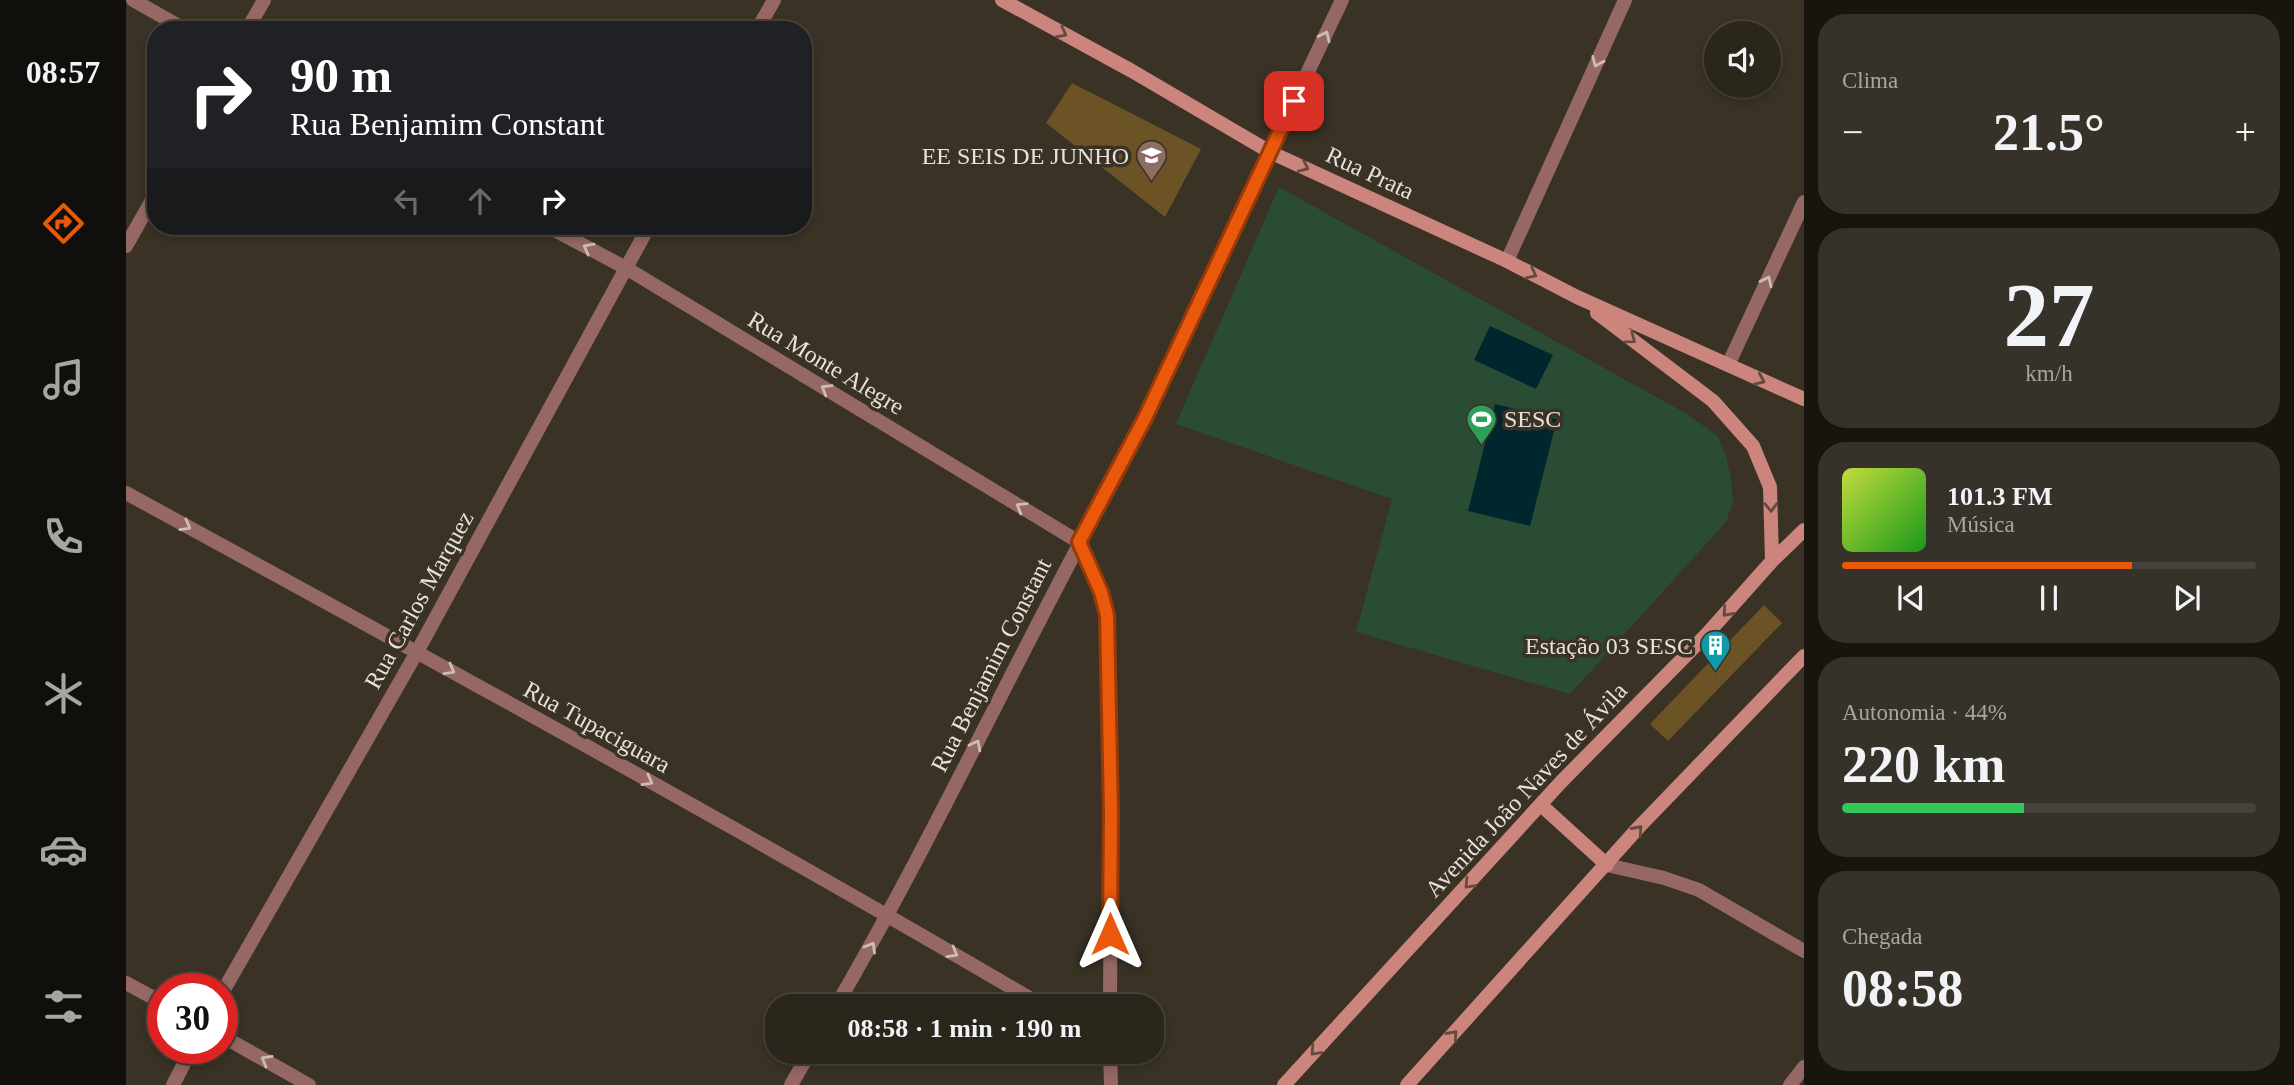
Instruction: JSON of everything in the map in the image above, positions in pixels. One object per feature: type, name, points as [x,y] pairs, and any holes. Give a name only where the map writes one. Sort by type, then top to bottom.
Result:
[{"type":"main road","name":"Rua Prata","points":[[1002,0],[1132,71],[1270,152],[1507,261],[1577,297],[1804,400]]},
{"type":"main road","name":"Rua Prata","points":[[1577,297],[1713,401],[1753,446],[1770,487],[1772,561]]},
{"type":"main road","name":"Avenida João Naves de Ávila","points":[[1284,1085],[1561,782],[1707,634],[1772,561],[1804,530]]},
{"type":"main road","points":[[1406,1085],[1639,827],[1804,656]]},
{"type":"main road","points":[[1541,805],[1607,865]]},
{"type":"street","points":[[133,0],[170,21]]},
{"type":"street","points":[[252,21],[264,0]]},
{"type":"street","points":[[762,21],[774,0]]},
{"type":"street","name":"Rua Benjamim Constant","points":[[843,994],[889,916],[1145,418],[1342,0]]},
{"type":"street","points":[[1507,261],[1625,0]]},
{"type":"street","points":[[1728,365],[1804,202]]},
{"type":"street","points":[[126,246],[147,209]]},
{"type":"street","name":"Rua Monte Alegre","points":[[564,235],[625,268],[1079,542]]},
{"type":"street","name":"Rua Carlos Marquez","points":[[233,973],[417,652],[644,235]]},
{"type":"street","name":"Rua Tupaciguara","points":[[126,493],[417,652],[889,916],[1022,994]]},
{"type":"street","points":[[1079,542],[1101,592],[1107,615],[1111,812],[1110,994]]},
{"type":"street","points":[[1607,865],[1664,878],[1699,890],[1804,951]]},
{"type":"street","points":[[126,983],[147,994]]},
{"type":"street","points":[[238,1045],[309,1085]]},
{"type":"street","points":[[173,1085],[184,1064]]},
{"type":"street","points":[[791,1085],[803,1064]]},
{"type":"street","points":[[1110,1064],[1111,1085]]},
{"type":"street","points":[[1790,1085],[1804,1068]]},
{"type":"green space","name":"SESC","points":[[1279,187],[1685,413],[1718,436],[1731,477],[1733,502],[1726,522],[1570,694],[1356,632],[1392,499],[1176,424]]},
{"type":"water","points":[[1490,326],[1553,355],[1536,389],[1474,360]]},
{"type":"water","points":[[1495,404],[1557,419],[1530,526],[1468,511]]},
{"type":"building","name":"EE SEIS DE JUNHO","points":[[1072,83],[1201,149],[1165,217],[1046,123]]},
{"type":"building","name":"Estação 03 SESC","points":[[1764,605],[1782,623],[1668,741],[1650,724]]},
{"type":"place","name":"EE SEIS DE JUNHO","points":[[1152,183]]},
{"type":"place","name":"SESC","points":[[1481,446]]},
{"type":"place","name":"Estação 03 SESC","points":[[1716,673]]},
{"type":"route","points":[[1110,934],[1111,812],[1107,615],[1101,592],[1079,542],[1145,418],[1294,101]]}]
